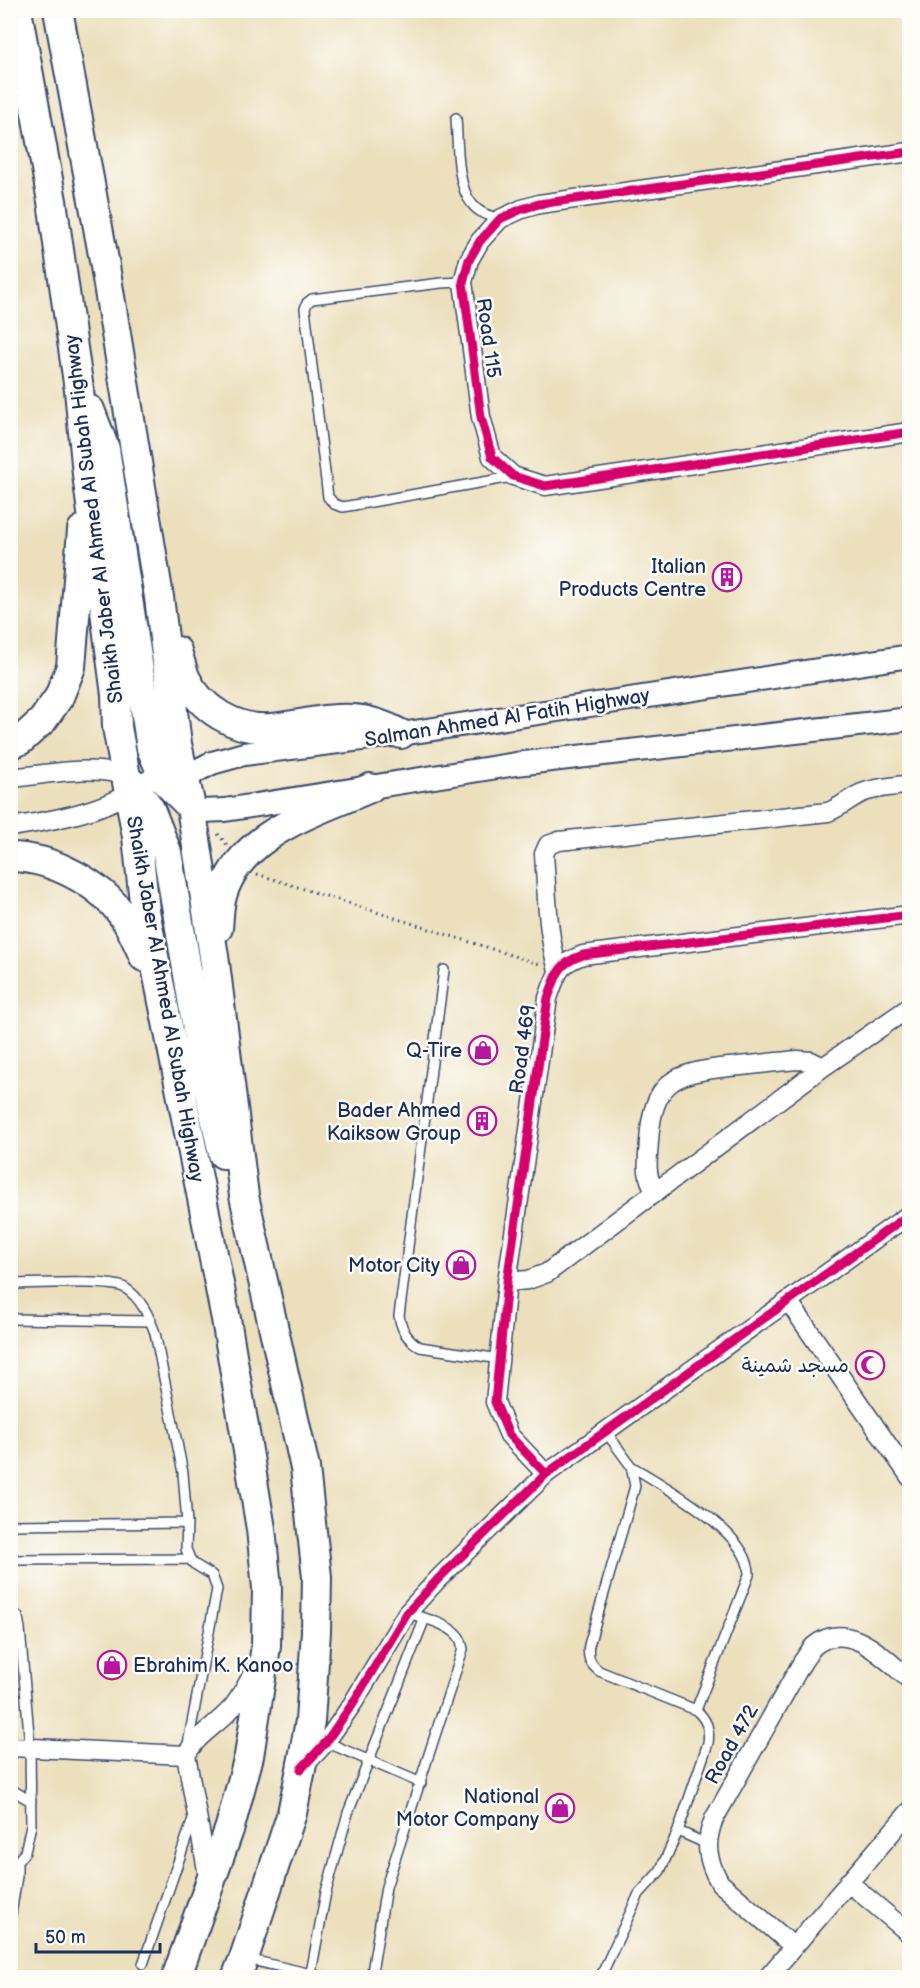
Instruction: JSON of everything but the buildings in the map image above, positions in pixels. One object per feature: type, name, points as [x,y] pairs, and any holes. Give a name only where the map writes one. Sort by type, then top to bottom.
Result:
[{"type":"main road","name":"Shaikh Jaber Al Ahmed Al Subah Highway","points":[[17,10],[52,201],[79,390],[87,474],[116,695],[117,727],[135,792],[137,837],[146,911],[226,1319],[261,1529],[267,1588],[266,1646],[249,1756],[230,1827],[176,1977]]},
{"type":"main road","points":[[58,10],[104,260],[159,597],[184,791],[215,963],[244,1196],[305,1468],[317,1577],[310,1721],[301,1769],[292,1812],[240,1968]]},
{"type":"main road","points":[[79,390],[95,420],[105,449],[150,748],[184,791]]},
{"type":"main road","points":[[10,746],[21,740],[43,720],[59,697],[71,667],[87,474]]},
{"type":"main road","points":[[159,597],[185,676],[198,698],[217,714],[242,725],[269,729],[354,719],[378,724],[401,734]]},
{"type":"main road","points":[[215,963],[220,901],[240,862],[260,841],[277,829],[370,788]]},
{"type":"main road","points":[[135,792],[167,852],[202,1057],[219,1140],[225,1160],[244,1196]]},
{"type":"main road","points":[[10,857],[34,859],[50,865],[90,884],[106,896],[124,917],[161,990]]},
{"type":"street","name":"Road 115","points":[[909,152],[539,204],[500,219],[480,241],[470,260],[463,282],[481,417],[492,458],[513,476],[545,486],[909,432]]},
{"type":"street","name":"Salman Ahmed Al Fatih Highway","points":[[135,792],[184,791],[212,762],[244,754],[401,734],[909,656]]},
{"type":"street","points":[[184,791],[370,788],[516,764],[909,718]]},
{"type":"street","points":[[10,778],[96,771],[114,772],[135,792],[91,810],[10,827]]},
{"type":"street","points":[[909,784],[867,791],[840,808],[828,812],[559,841],[548,845],[544,854],[548,917],[552,950],[558,970],[571,959],[583,955],[909,915]]},
{"type":"street","name":"Road 469","points":[[546,1474],[509,1435],[495,1402],[507,1282],[548,998],[558,970]]},
{"type":"street","points":[[507,1282],[528,1280],[547,1273],[822,1067],[909,1007]]},
{"type":"street","points":[[656,1191],[650,1182],[648,1171],[652,1114],[659,1096],[672,1082],[681,1076],[699,1070],[798,1060],[811,1061],[822,1067]]},
{"type":"street","points":[[301,1769],[326,1742],[353,1703],[407,1613],[439,1578],[546,1474],[909,1214]]},
{"type":"street","points":[[789,1302],[909,1477]]},
{"type":"street","name":"Road 472","points":[[707,1844],[714,1819],[803,1661],[815,1646],[833,1637],[852,1637],[870,1646],[909,1680]]},
{"type":"street","points":[[210,1887],[186,1755],[195,1741],[224,1716],[238,1700],[266,1646]]},
{"type":"street","points":[[10,1747],[30,1746],[186,1755]]},
{"type":"street","points":[[767,1977],[909,1811]]},
{"type":"street","points":[[707,1844],[708,1858],[720,1882],[793,1946]]},
{"type":"street","points":[[848,1882],[909,1934]]},
{"type":"lane","points":[[456,118],[464,192],[472,205],[485,215],[500,219]]},
{"type":"lane","points":[[463,282],[312,299],[307,303],[305,309],[328,497],[334,504],[343,507],[513,476]]},
{"type":"lane","points":[[444,970],[399,1316],[402,1329],[409,1341],[420,1347],[500,1359]]},
{"type":"lane","points":[[10,1284],[107,1283],[123,1286],[138,1298],[151,1321],[183,1473],[187,1523],[186,1549],[194,1564],[212,1575],[217,1589],[186,1755]]},
{"type":"lane","points":[[10,1319],[151,1321]]},
{"type":"lane","points":[[606,1431],[631,1466],[688,1501],[721,1527],[745,1554],[749,1565],[749,1575],[696,1710]]},
{"type":"lane","points":[[600,1977],[639,1894],[660,1871],[678,1831],[710,1734],[708,1724],[696,1710],[599,1671],[594,1668],[588,1657],[635,1486],[631,1466]]},
{"type":"lane","points":[[10,1526],[187,1523]]},
{"type":"lane","points":[[10,1560],[190,1558]]},
{"type":"lane","points":[[10,1608],[18,1617],[22,1649],[30,1746],[31,1801],[27,1845],[22,1857],[14,1864],[17,1876],[10,1921]]},
{"type":"lane","points":[[371,1977],[386,1887],[463,1649],[460,1638],[448,1628],[407,1613]]},
{"type":"lane","points":[[311,1976],[332,1870],[348,1813],[425,1618]]},
{"type":"lane","points":[[10,1649],[22,1649]]},
{"type":"lane","points":[[326,1742],[421,1783]]},
{"type":"lane","points":[[10,1790],[31,1801]]},
{"type":"lane","points":[[143,1964],[196,1811]]},
{"type":"lane","points":[[678,1831],[707,1844]]},
{"type":"lane","points":[[240,1968],[328,1977]]},
{"type":"path","points":[[184,791],[248,871],[558,970]]},
{"type":"cycle path","points":[[910,152],[539,204],[500,219],[480,241],[469,260],[463,282],[481,417],[492,457],[513,476],[545,486],[910,432]]},
{"type":"cycle path","points":[[546,1474],[509,1435],[495,1402],[507,1282],[548,998],[559,971],[568,962],[583,955],[910,915]]},
{"type":"cycle path","points":[[301,1769],[326,1742],[353,1703],[407,1613],[439,1578],[546,1474],[910,1214]]},
{"type":"place","name":"Italian Products Centre","points":[[727,577]]},
{"type":"place","name":"Q-Tire","points":[[483,1050]]},
{"type":"place","name":"Bader Ahmed Kaiksow Group","points":[[482,1121]]},
{"type":"place","name":"Motor City","points":[[461,1265]]},
{"type":"place","name":"مسجد شمينة","points":[[870,1365]]},
{"type":"place","name":"Ebrahim K. Kanoo","points":[[112,1665]]},
{"type":"place","name":"National Motor Company","points":[[560,1808]]}]
